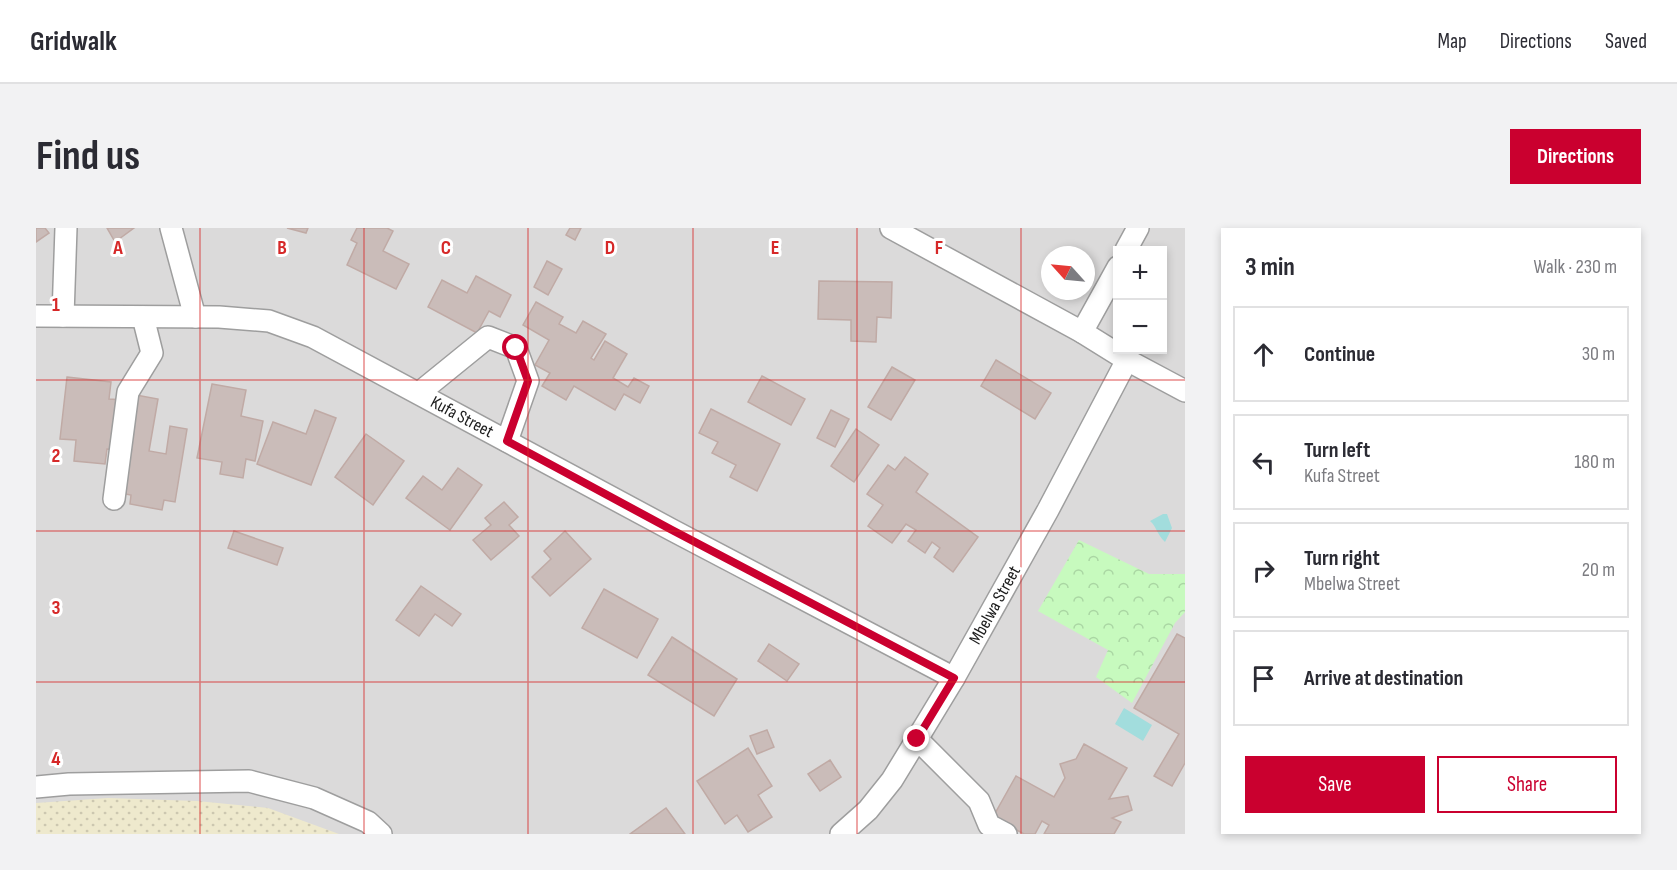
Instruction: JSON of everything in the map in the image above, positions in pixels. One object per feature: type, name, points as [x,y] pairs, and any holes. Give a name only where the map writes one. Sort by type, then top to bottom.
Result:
[{"type":"street","points":[[63,316],[66,228]]},
{"type":"street","points":[[171,228],[195,317]]},
{"type":"street","points":[[891,228],[1185,391]]},
{"type":"street","points":[[1128,246],[1138,228]]},
{"type":"street","points":[[1082,332],[1113,276]]},
{"type":"street","name":"Kufa Street","points":[[36,316],[195,317],[269,321],[313,337],[954,678]]},
{"type":"street","points":[[114,499],[128,392],[152,353],[143,317]]},
{"type":"street","points":[[419,393],[488,337],[516,348],[528,381],[507,441]]},
{"type":"street","name":"Mbelwa Street","points":[[841,834],[868,810],[892,780],[954,678],[1048,510],[1127,360]]},
{"type":"street","points":[[917,739],[978,801],[989,825],[1006,834]]},
{"type":"street","points":[[36,788],[69,784],[249,781],[314,798],[368,822],[381,834]]},
{"type":"shaded area","points":[[36,228],[1185,228],[1185,834],[36,834]]},
{"type":"shaded area","points":[[108,798],[197,801],[268,808],[339,834],[36,834],[36,803]]},
{"type":"green space","points":[[1079,540],[1149,574],[1185,574],[1185,612],[1175,623],[1132,703],[1096,677],[1108,650],[1038,611]]},
{"type":"water","points":[[1167,514],[1172,528],[1165,542],[1150,521]]},
{"type":"water","points":[[1124,708],[1152,725],[1143,741],[1115,724]]},
{"type":"building","points":[[36,228],[45,228],[49,233],[36,242]]},
{"type":"building","points":[[107,228],[134,228],[115,242]]},
{"type":"building","points":[[287,228],[308,228],[306,233]]},
{"type":"building","points":[[357,228],[387,228],[393,231],[383,251],[409,264],[396,289],[347,265],[357,243],[351,240]]},
{"type":"building","points":[[570,228],[581,228],[575,240],[566,235]]},
{"type":"building","points":[[547,261],[562,269],[548,295],[534,287]]},
{"type":"building","points":[[476,276],[511,295],[500,317],[489,311],[477,333],[428,307],[442,280],[467,293]]},
{"type":"building","points":[[819,281],[892,282],[891,318],[877,317],[876,342],[851,341],[851,320],[818,319]]},
{"type":"building","points":[[536,302],[563,317],[559,324],[576,333],[583,321],[606,334],[591,358],[594,360],[605,341],[627,354],[613,378],[628,387],[634,378],[649,386],[640,403],[624,394],[615,410],[574,386],[566,400],[542,386],[550,373],[535,365],[549,340],[523,325]]},
{"type":"building","points":[[996,360],[1051,393],[1035,419],[981,386]]},
{"type":"building","points":[[892,367],[915,380],[891,420],[868,407]]},
{"type":"building","points":[[762,376],[805,399],[791,425],[748,402]]},
{"type":"building","points":[[67,377],[111,382],[109,399],[125,400],[119,450],[107,449],[105,464],[74,461],[76,440],[60,439]]},
{"type":"building","points":[[212,384],[246,390],[241,416],[263,421],[255,461],[246,459],[243,478],[220,474],[222,462],[197,458]]},
{"type":"building","points":[[136,395],[158,399],[149,451],[166,454],[170,426],[187,429],[175,502],[164,500],[162,510],[130,504],[131,495],[120,493]]},
{"type":"building","points":[[711,409],[780,444],[757,491],[730,477],[736,465],[712,453],[718,442],[699,433]]},
{"type":"building","points":[[315,410],[336,418],[311,485],[257,464],[273,422],[306,434]]},
{"type":"building","points":[[831,410],[849,419],[835,447],[817,438]]},
{"type":"building","points":[[856,429],[879,445],[854,482],[831,466]]},
{"type":"building","points":[[366,434],[404,461],[373,505],[335,477]]},
{"type":"building","points":[[905,457],[928,474],[916,492],[978,537],[953,572],[934,557],[940,548],[932,542],[925,553],[908,541],[916,530],[906,524],[892,543],[868,526],[883,505],[867,494],[888,465],[895,470]]},
{"type":"building","points":[[458,468],[482,485],[450,530],[406,498],[423,476],[442,490]]},
{"type":"building","points":[[504,502],[518,517],[509,525],[519,536],[491,560],[473,540],[491,525],[485,518]]},
{"type":"building","points":[[234,531],[283,548],[277,565],[228,548]]},
{"type":"building","points":[[565,531],[591,559],[550,596],[532,577],[551,559],[544,551]]},
{"type":"building","points":[[421,586],[461,614],[452,626],[435,614],[419,636],[396,620]]},
{"type":"building","points":[[604,589],[658,619],[637,658],[582,628]]},
{"type":"building","points":[[1177,634],[1185,638],[1185,763],[1172,786],[1154,776],[1179,734],[1134,708]]},
{"type":"building","points":[[672,637],[737,679],[714,716],[648,675]]},
{"type":"building","points":[[769,644],[799,664],[787,681],[758,661]]},
{"type":"building","points":[[767,730],[774,747],[757,754],[750,736]]},
{"type":"building","points":[[1084,744],[1127,768],[1109,799],[1128,796],[1132,810],[1112,818],[1121,822],[1114,834],[1044,834],[1049,825],[1042,821],[1035,834],[1024,834],[993,817],[1016,776],[1054,797],[1065,778],[1060,764],[1076,759]]},
{"type":"building","points":[[748,748],[772,786],[758,795],[772,817],[748,832],[737,815],[725,824],[697,781]]},
{"type":"building","points":[[830,760],[841,777],[820,791],[808,774]]},
{"type":"building","points":[[666,808],[685,834],[630,834]]},
{"type":"route","points":[[516,348],[528,381],[507,441],[954,678],[917,739]]}]
